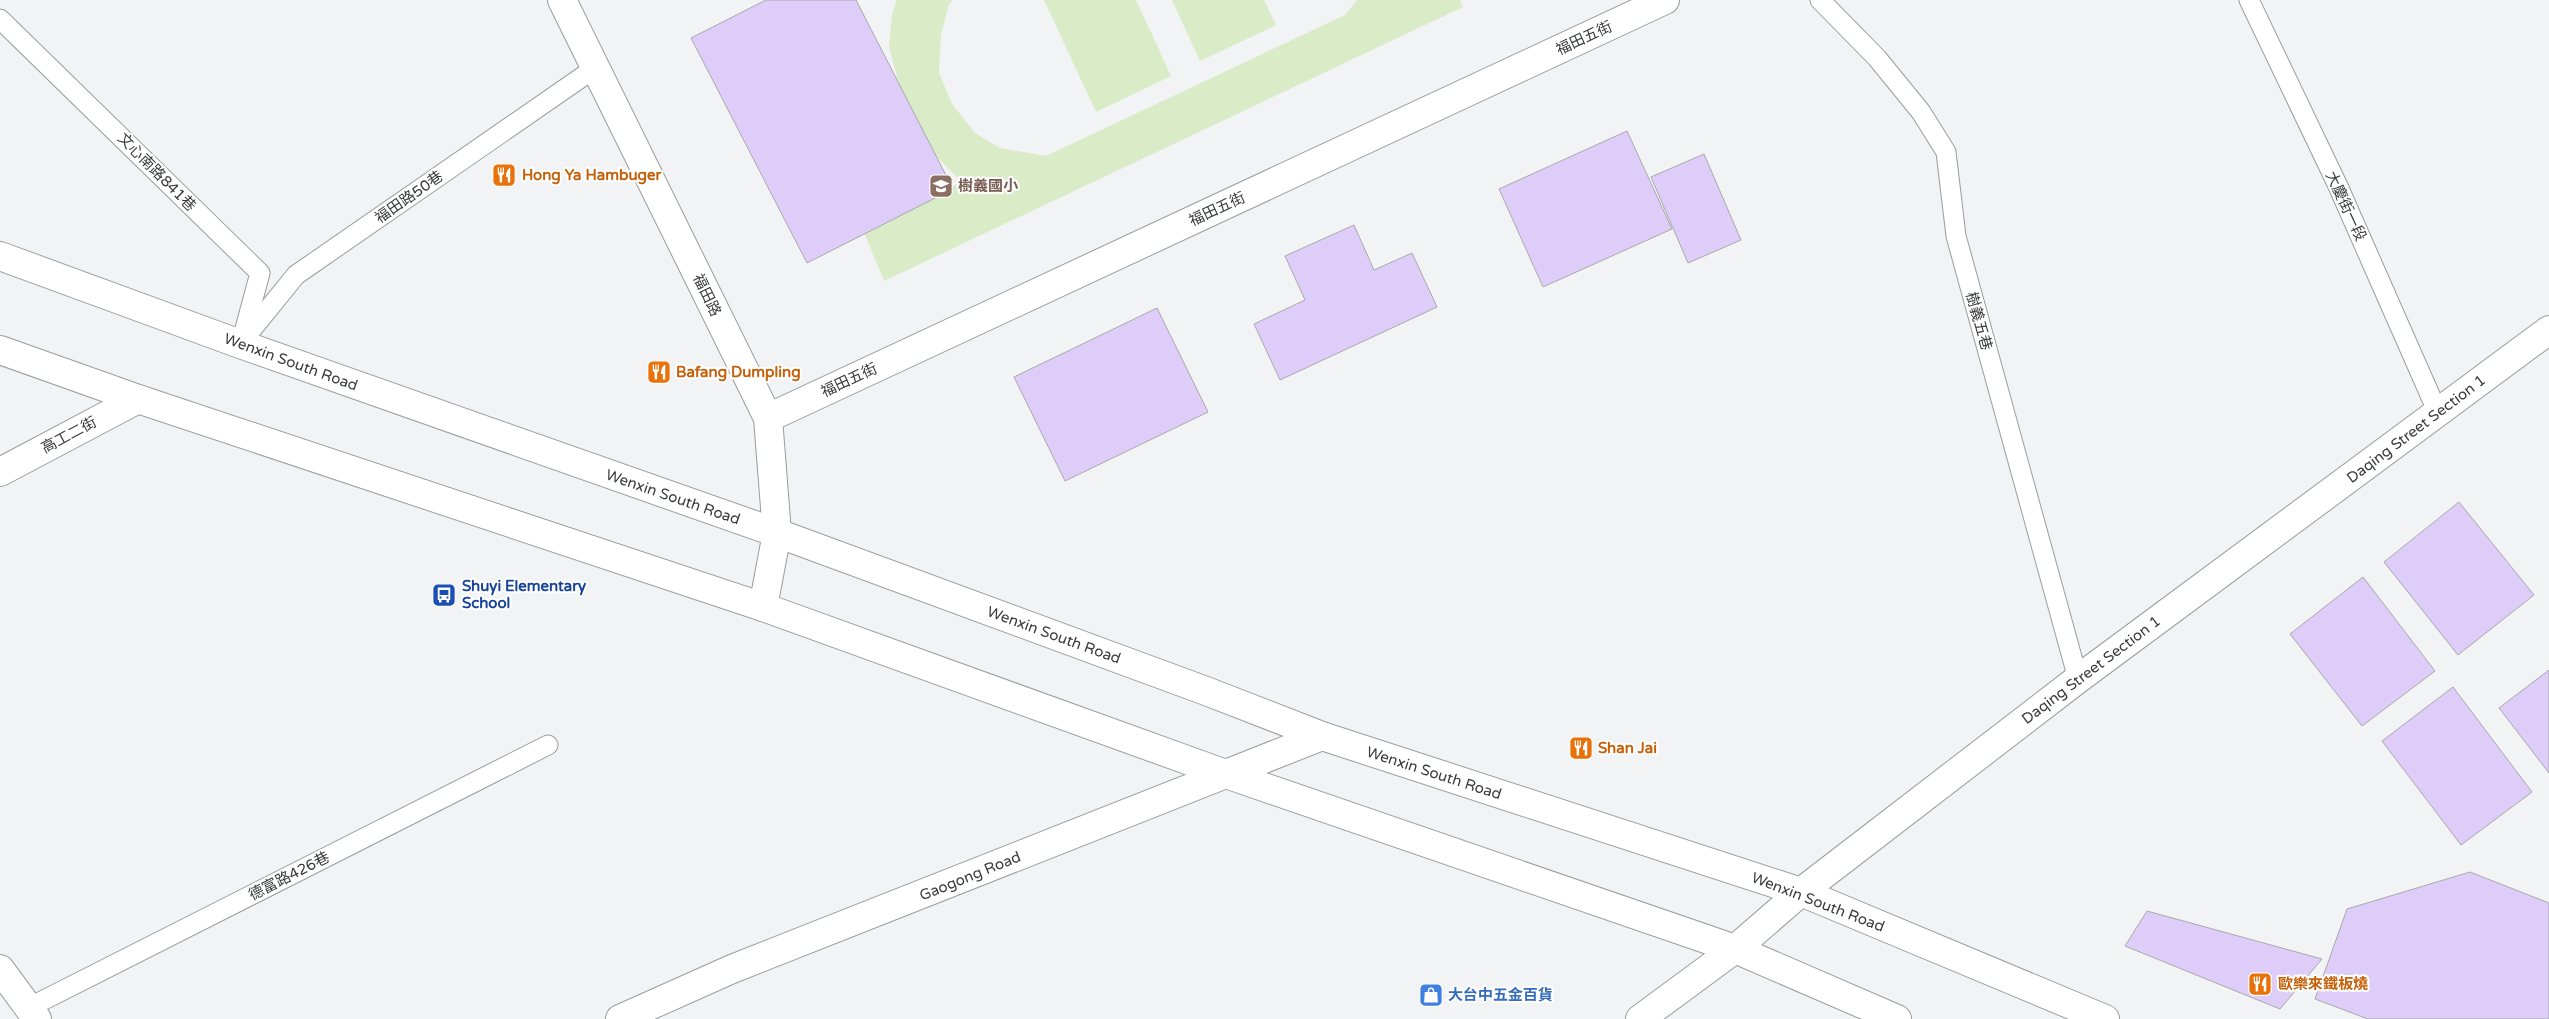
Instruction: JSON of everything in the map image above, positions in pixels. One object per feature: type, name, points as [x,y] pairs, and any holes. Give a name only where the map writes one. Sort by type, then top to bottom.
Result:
[{"type":"main road","name":"福田路","points":[[562,0],[768,418],[777,533],[763,607]]},
{"type":"main road","name":"福田五街","points":[[768,418],[1665,0]]},
{"type":"main road","name":"Wenxin South Road","points":[[0,256],[240,344],[777,533],[1206,691],[1322,736],[1801,892],[2105,1019]]},
{"type":"main road","name":"Daqing Street Section 1","points":[[1640,1019],[1735,949],[1801,892],[2078,679],[2549,330]]},
{"type":"main road","points":[[0,350],[138,399],[763,607],[1224,773],[1735,949],[1897,1019]]},
{"type":"main road","name":"高工二街","points":[[0,472],[138,399]]},
{"type":"main road","name":"Gaogong Road","points":[[620,1019],[732,969],[1224,773],[1322,736]]},
{"type":"main road","points":[[0,968],[34,1013]]},
{"type":"lane","name":"樹義五巷","points":[[1820,0],[1883,66],[1921,112],[1946,152],[1956,236],[2078,679]]},
{"type":"lane","name":"大慶街一段","points":[[2249,0],[2338,186],[2438,413]]},
{"type":"lane","name":"文心南路841巷","points":[[0,19],[260,273],[240,344]]},
{"type":"lane","name":"福田路50巷","points":[[240,344],[296,275],[595,68]]},
{"type":"lane","name":"德富路426巷","points":[[34,1013],[548,745]]},
{"type":"green space","points":[[897,0],[953,0],[949,4],[941,35],[939,73],[952,104],[975,133],[1000,148],[1046,156],[1345,15],[1357,0],[1460,0],[1463,7],[884,281],[863,230],[962,182],[935,155],[901,92],[889,47],[892,14]]},
{"type":"green space","points":[[1044,0],[1136,0],[1171,76],[1096,112]]},
{"type":"green space","points":[[1172,0],[1264,0],[1276,25],[1200,61]]},
{"type":"building","points":[[766,0],[856,0],[953,189],[807,263],[691,38]]},
{"type":"building","points":[[1627,131],[1672,229],[1543,287],[1499,189]]},
{"type":"building","points":[[1704,154],[1741,240],[1688,263],[1651,177]]},
{"type":"building","points":[[1354,225],[1374,270],[1412,253],[1437,307],[1280,380],[1254,324],[1305,300],[1285,256]]},
{"type":"building","points":[[1157,308],[1208,412],[1065,481],[1014,377]]},
{"type":"building","points":[[2459,502],[2534,595],[2458,655],[2384,562]]},
{"type":"building","points":[[2363,577],[2435,671],[2362,726],[2290,634]]},
{"type":"building","points":[[2549,670],[2549,773],[2499,708]]},
{"type":"building","points":[[2453,687],[2532,792],[2461,845],[2382,741]]},
{"type":"building","points":[[2470,872],[2549,903],[2549,1019],[2368,1019],[2315,999],[2347,909]]},
{"type":"building","name":"歐樂來鐵板燒","points":[[2147,911],[2322,959],[2280,1009],[2125,946]]},
{"type":"place","name":"Hong Ya Hambuger","points":[[504,175]]},
{"type":"place","name":"樹義國小","points":[[941,186]]},
{"type":"place","name":"Bafang Dumpling","points":[[659,372]]},
{"type":"place","name":"Shuyi Elementary School","points":[[444,595]]},
{"type":"place","name":"Shan Jai","points":[[1581,748]]},
{"type":"place","name":"歐樂來鐵板燒","points":[[2260,984]]},
{"type":"place","name":"大台中五金百貨","points":[[1431,995]]}]
